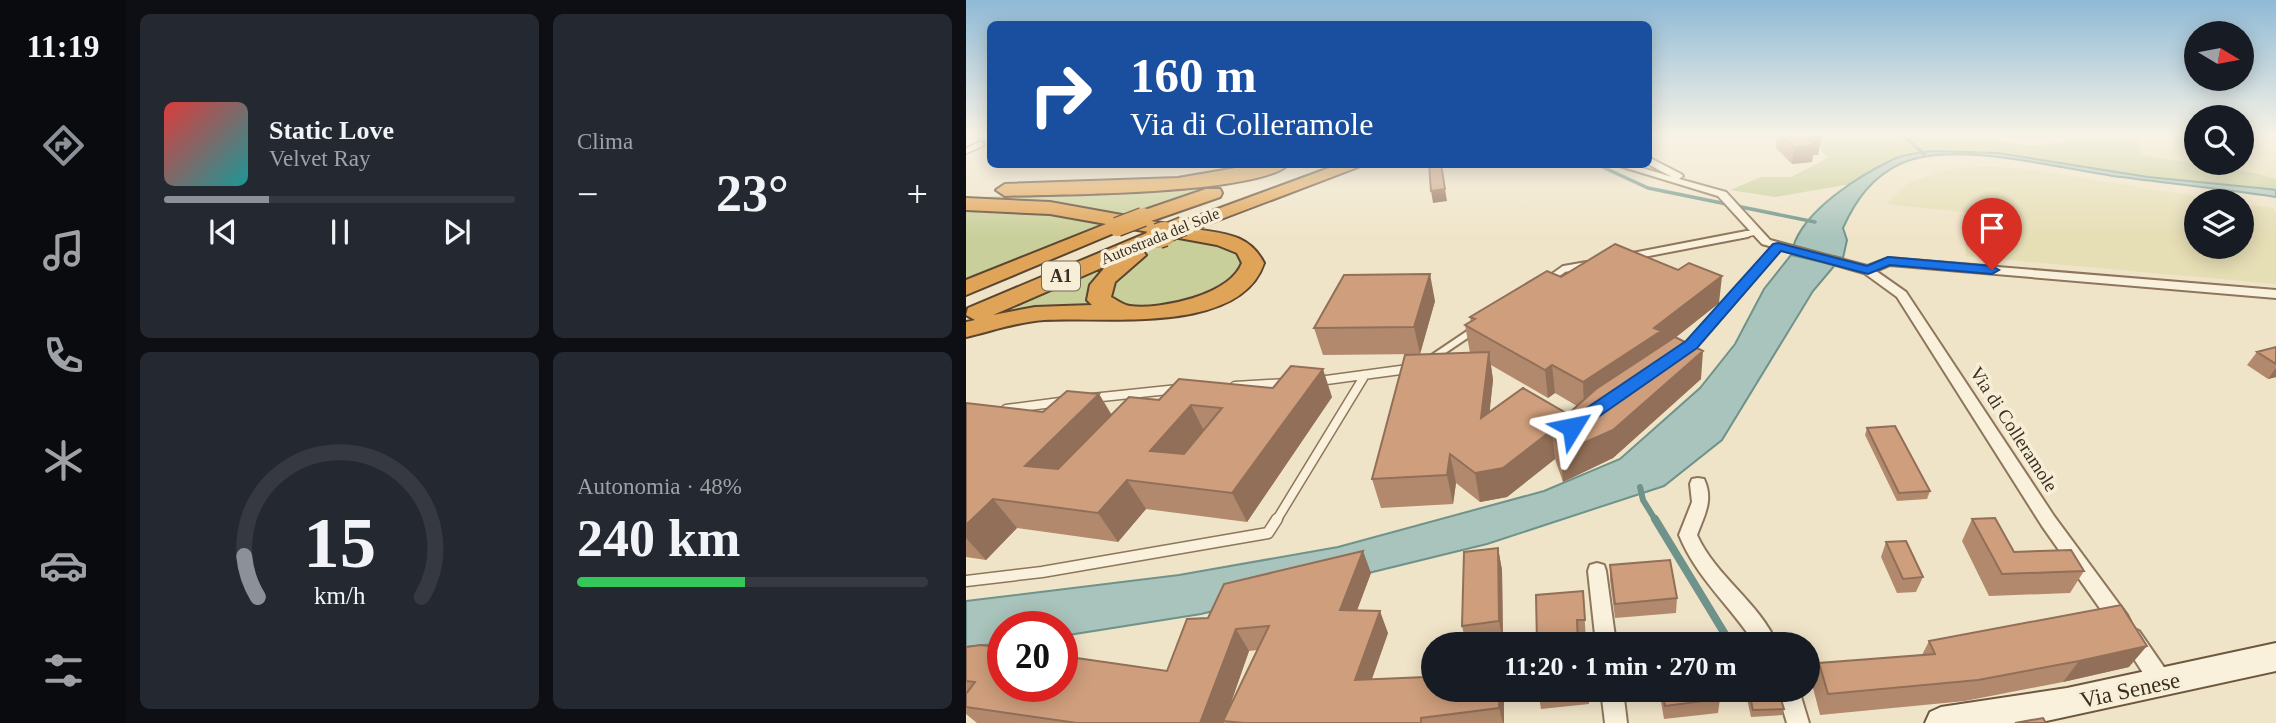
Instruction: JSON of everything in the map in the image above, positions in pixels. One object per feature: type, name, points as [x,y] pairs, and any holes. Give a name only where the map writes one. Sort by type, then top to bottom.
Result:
[{"type":"highway","points":[[966,193],[1169,187],[1233,177],[1259,170]]},
{"type":"highway","name":"Autostrada del Sole","points":[[966,318],[1285,170]]},
{"type":"highway","points":[[1127,316],[1100,300],[1103,281],[1138,253],[1157,228],[1326,170]]},
{"type":"highway","name":"Autostrada del Sole","points":[[966,288],[1157,228],[1326,170]]},
{"type":"highway","points":[[966,205],[1026,205],[1096,215],[1227,241],[1242,246],[1253,258],[1248,275],[1217,297],[1175,312],[1127,316],[1041,313],[999,320],[966,330]]},
{"type":"highway","name":"Autostrada del Sole","points":[[966,303],[1157,228]]},
{"type":"main road","name":"Via Senese","points":[[1941,723],[1972,720],[2162,683],[2276,657]]},
{"type":"street","points":[[1637,170],[1712,190]]},
{"type":"street","points":[[1669,170],[1722,194],[1766,242],[1778,247]]},
{"type":"street","name":"Via di Colleramole","points":[[1778,247],[1868,270],[1902,295],[2048,521],[2162,683]]},
{"type":"street","points":[[1868,270],[1888,261],[2276,295]]},
{"type":"street","points":[[1698,484],[1701,502],[1688,535],[1694,553],[1760,632]]},
{"type":"street","points":[[1597,571],[1605,632]]},
{"type":"street","points":[[1613,702],[1616,723]]},
{"type":"street","points":[[1792,702],[1798,723]]},
{"type":"lane","points":[[1619,258],[1756,232]]},
{"type":"lane","points":[[1681,352],[1692,344],[1778,247]]},
{"type":"lane","points":[[1542,284],[1564,269],[1592,264]]},
{"type":"lane","points":[[1304,382],[1419,367],[1486,322]]},
{"type":"lane","points":[[966,581],[1042,572],[1268,533],[1365,375]]},
{"type":"lane","points":[[1226,387],[1291,383]]},
{"type":"lane","points":[[1083,400],[1186,389]]},
{"type":"lane","points":[[992,411],[1070,401]]},
{"type":"shaded area","points":[[1948,170],[2030,170],[2184,194],[2184,259],[2254,259],[2254,206],[2273,208],[2276,211],[2276,284],[1966,256],[1964,212],[1886,204],[1910,182]]},
{"type":"shaded area","points":[[2254,170],[2276,170],[2276,179],[2254,173]]},
{"type":"green space","points":[[1805,170],[1876,170],[1851,184],[1775,197],[1730,190],[1761,177],[1791,177]]},
{"type":"green space","points":[[2103,170],[2184,170],[2184,175],[2254,175],[2254,173],[2276,179],[2276,190]]},
{"type":"green space","points":[[1220,183],[1124,217],[1044,201],[966,198]]},
{"type":"green space","points":[[966,210],[1028,212],[1103,224],[966,278]]},
{"type":"green space","points":[[1174,237],[1234,248],[1243,257],[1238,272],[1228,284],[1214,293],[1178,305],[1160,308],[1128,307],[1109,297],[1109,286],[1132,261]]},
{"type":"green space","points":[[1121,257],[1091,306],[1052,305],[993,315]]},
{"type":"water","points":[[1873,170],[1890,170],[1874,182],[1854,207],[1843,228],[1847,240],[1843,258],[1793,247],[1809,220],[1850,184]]},
{"type":"water","points":[[2078,170],[2103,170],[2269,189],[2276,190],[2276,197],[2254,194],[2254,189],[2214,189]]},
{"type":"water","points":[[1791,255],[1835,265],[1813,291],[1722,440],[1664,486],[1487,544],[1201,614],[1078,633],[1078,611],[987,611],[987,645],[966,647],[966,601],[1179,575],[1338,547],[1544,491],[1620,459],[1700,388],[1735,344],[1764,289]]},
{"type":"building","points":[[1429,170],[1442,170],[1445,189],[1431,191]]},
{"type":"building","points":[[1615,244],[1678,270],[1689,263],[1722,276],[1654,328],[1661,331],[1583,382],[1552,365],[1545,370],[1465,325],[1475,319],[1470,317],[1547,271],[1561,277]]},
{"type":"building","points":[[1430,274],[1414,327],[1314,328],[1344,275]]},
{"type":"building","points":[[1675,337],[1703,351],[1613,430],[1561,453],[1552,430],[1503,468],[1475,473],[1450,454],[1447,475],[1372,479],[1405,355],[1489,352],[1481,418],[1523,388],[1568,414],[1596,389]]},
{"type":"building","points":[[2276,347],[2276,364],[2257,352]]},
{"type":"building","points":[[1291,366],[1323,369],[1232,493],[1127,480],[1098,513],[993,499],[966,525],[966,403],[1043,412],[1067,391],[1099,394],[1025,466],[1058,469],[1129,397],[1159,400],[1179,379],[1273,388]],"holes":[[[1191,405],[1222,408],[1184,454],[1150,451]]]},
{"type":"building","points":[[1895,426],[1930,491],[1899,493],[1867,428]]},
{"type":"building","points":[[1995,518],[2014,552],[2071,550],[2084,571],[2002,574],[1972,519]]},
{"type":"building","points":[[1906,541],[1923,577],[1903,579],[1886,542]]},
{"type":"building","points":[[1498,548],[1499,621],[1462,626],[1464,552]]},
{"type":"building","points":[[1363,551],[1340,610],[1380,611],[1355,680],[1421,677],[1421,702],[1499,702],[1499,708],[1421,718],[1421,723],[1223,721],[1269,626],[1236,629],[1200,723],[1077,723],[966,707],[966,694],[975,682],[966,681],[966,647],[987,646],[987,702],[1078,702],[1078,658],[1167,671],[1187,619],[1208,618],[1224,584]]},
{"type":"building","points":[[1670,560],[1677,598],[1615,604],[1610,565]]},
{"type":"building","points":[[1583,591],[1585,620],[1577,620],[1578,632],[1537,632],[1536,595]]},
{"type":"building","points":[[2121,605],[2147,646],[1978,680],[1828,694],[1820,663],[1935,654],[1929,641]]},
{"type":"building","points":[[1664,702],[1696,702],[1665,706]]},
{"type":"building","points":[[1751,702],[1782,702],[1784,709],[1753,710]]},
{"type":"building","points":[[2043,718],[2046,723],[2015,723]]},
{"type":"waterway","points":[[1608,170],[1648,188],[1815,222]]},
{"type":"waterway","points":[[1640,487],[1643,500],[1656,521]]},
{"type":"waterway","points":[[1655,519],[1724,632]]},
{"type":"route","points":[[1572,427],[1692,344],[1778,247],[1868,270],[1888,261],[1992,270]]}]
